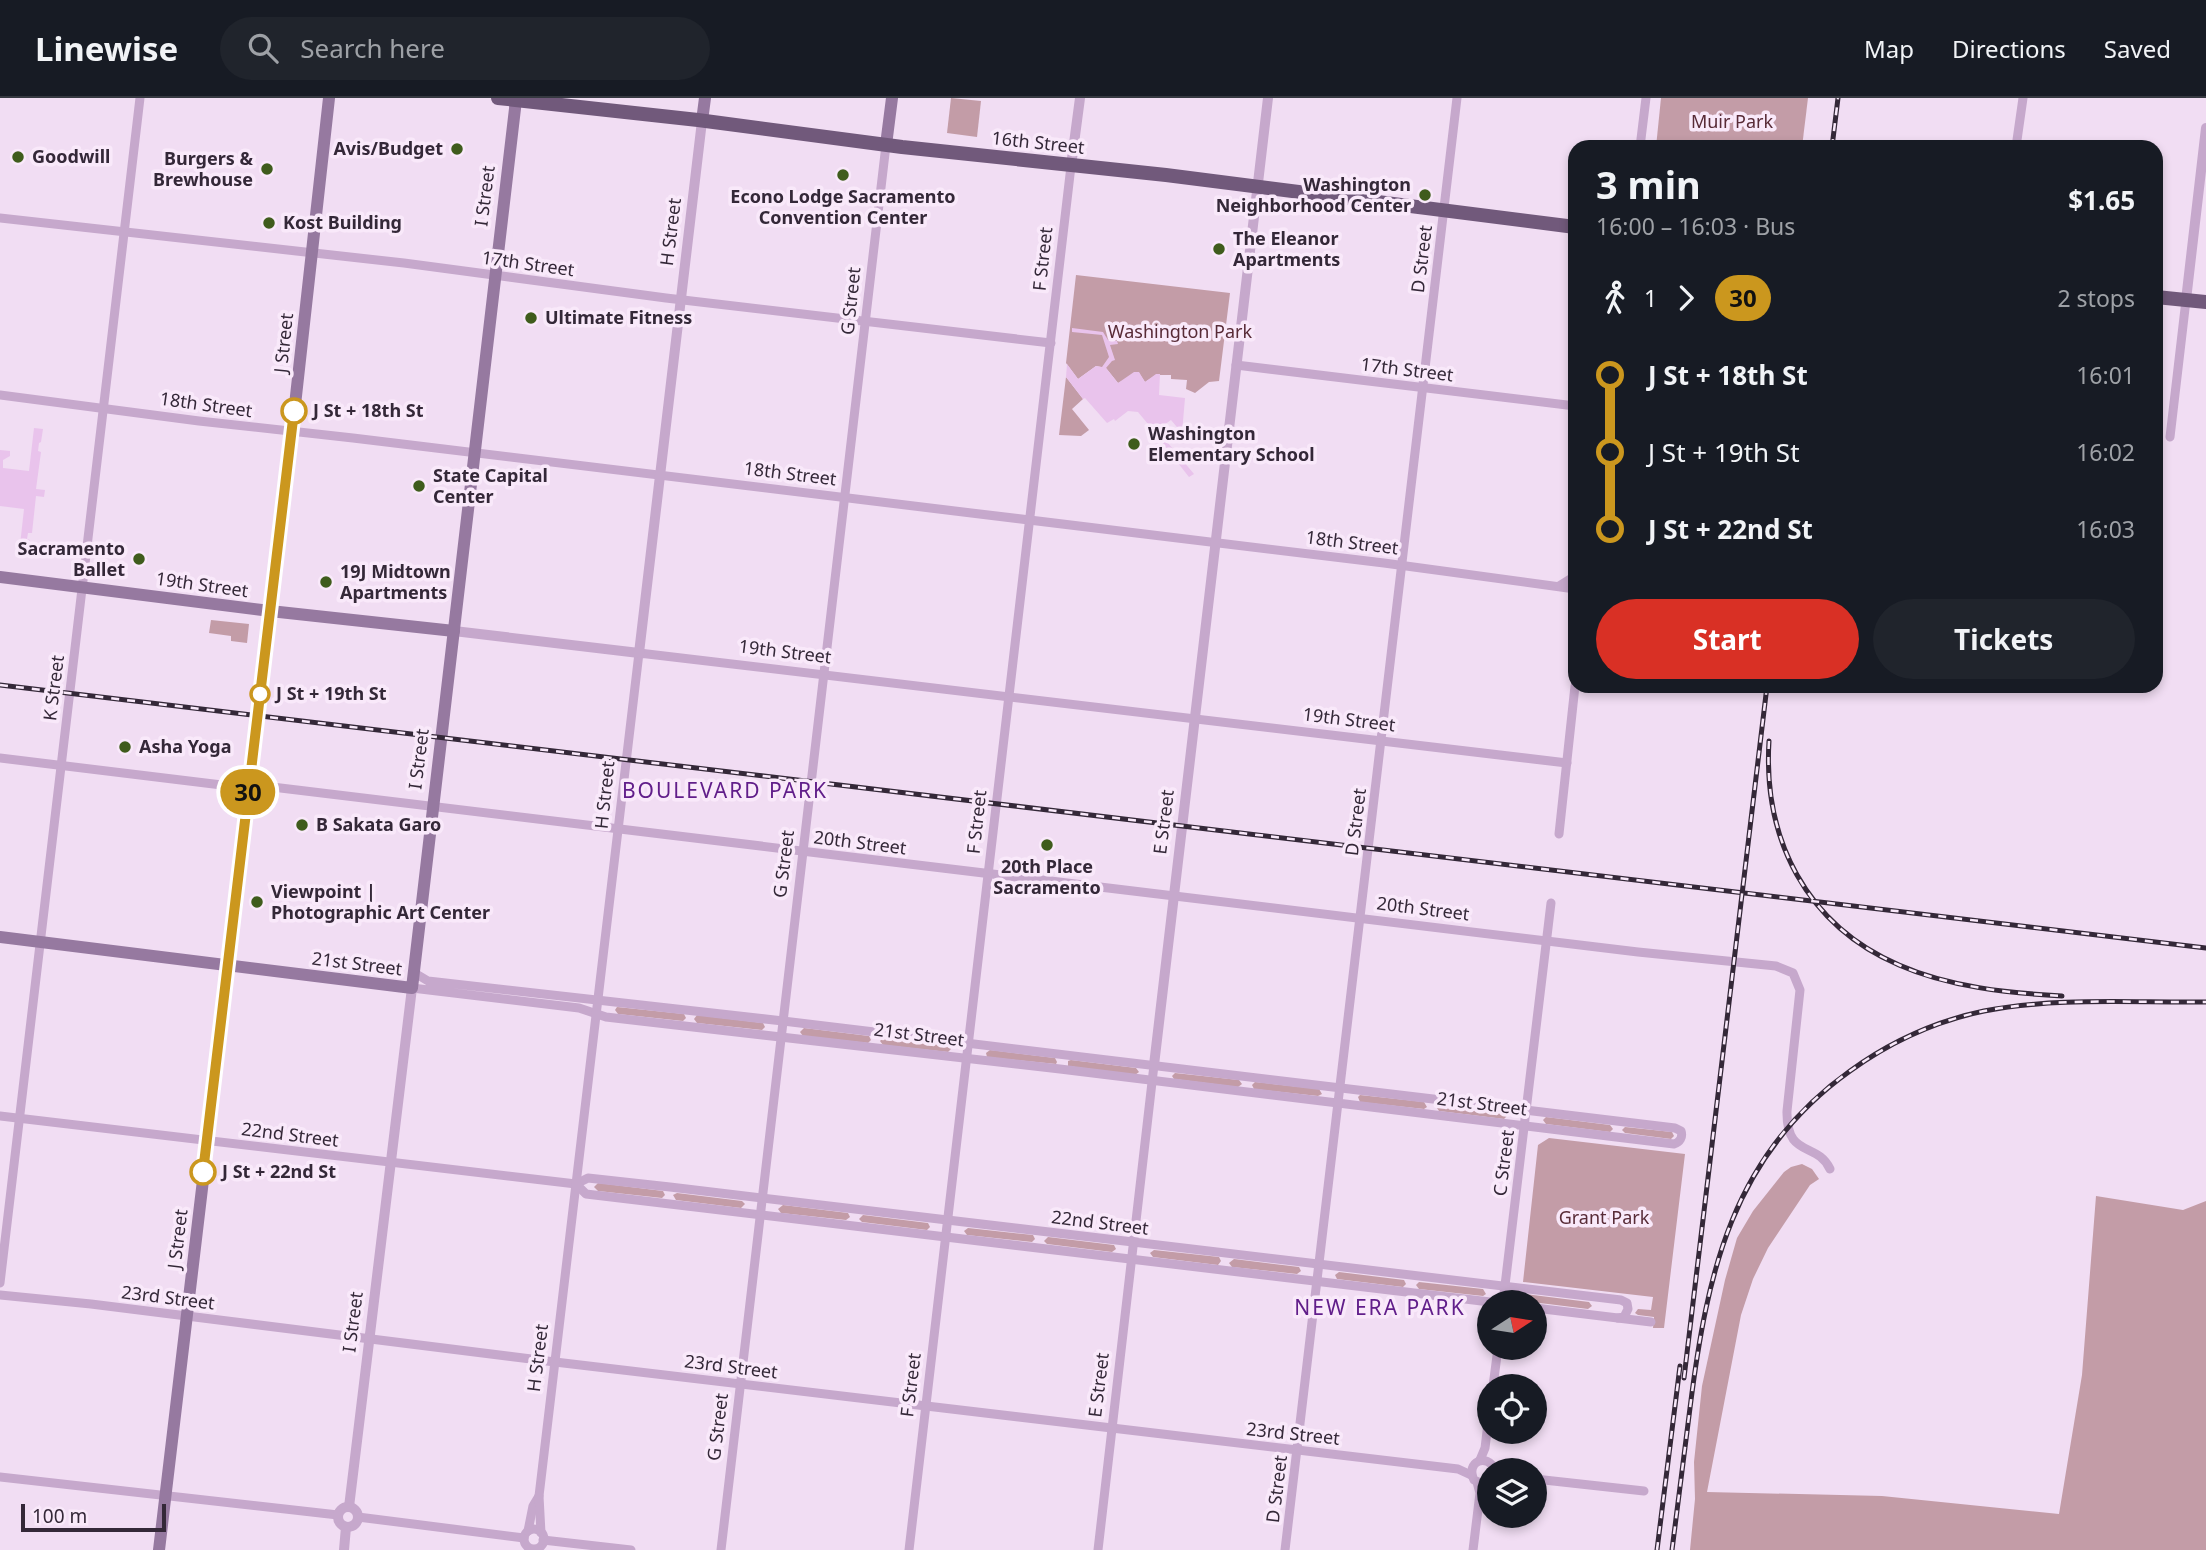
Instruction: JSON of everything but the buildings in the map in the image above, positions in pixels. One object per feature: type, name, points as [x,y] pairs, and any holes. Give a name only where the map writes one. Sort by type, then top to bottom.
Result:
[{"type":"main road","name":"J Street","points":[[159,1550],[329,98]]},
{"type":"main road","name":"16th Street","points":[[498,98],[1568,226]]},
{"type":"main road","name":"H Street","points":[[702,121],[705,98]]},
{"type":"main road","name":"G Street","points":[[886,145],[892,98]]},
{"type":"main road","name":"I Street","points":[[412,988],[516,99]]},
{"type":"main road","points":[[2163,297],[2206,302]]},
{"type":"main road","name":"19th Street","points":[[0,577],[454,631]]},
{"type":"main road","name":"21st Street","points":[[0,937],[412,988]]},
{"type":"street","name":"K Street","points":[[0,1283],[140,98]]},
{"type":"street","name":"F Street","points":[[909,1550],[1080,98]]},
{"type":"street","name":"E Street","points":[[1098,1550],[1268,98]]},
{"type":"street","name":"D Street","points":[[1285,1550],[1457,98]]},
{"type":"street","points":[[1641,140],[1646,98]]},
{"type":"street","points":[[2017,140],[2023,98]]},
{"type":"street","name":"H Street","points":[[541,1543],[542,1517],[539,1496],[702,121]]},
{"type":"street","points":[[2170,437],[2206,128]]},
{"type":"street","name":"G Street","points":[[721,1550],[886,145]]},
{"type":"street","name":"17th Street","points":[[0,218],[1051,343]]},
{"type":"street","name":"17th Street","points":[[1236,365],[1568,405]]},
{"type":"street","name":"18th Street","points":[[0,395],[1402,565],[1568,588]]},
{"type":"street","points":[[1557,587],[1568,580]]},
{"type":"street","name":"19th Street","points":[[454,631],[1567,763]]},
{"type":"street","points":[[1559,834],[1574,693]]},
{"type":"street","name":"20th Street","points":[[0,758],[230,786],[249,785],[1776,966],[1789,970],[1797,978],[1800,1000],[1787,1111],[1788,1127],[1799,1146],[1819,1155],[1829,1169]]},
{"type":"street","name":"C Street","points":[[1505,1290],[1551,903]]},
{"type":"street","name":"21st Street","points":[[412,988],[579,1008],[606,1017],[967,1058],[1616,1138],[1674,1144],[1682,1137],[1681,1131],[1676,1128],[1618,1120],[428,981],[414,972]]},
{"type":"street","name":"I Street","points":[[349,1507],[412,988]]},
{"type":"street","name":"22nd Street","points":[[0,1116],[576,1184],[588,1178],[1621,1300],[1626,1303],[1628,1312],[1624,1317],[1618,1318]]},
{"type":"street","points":[[1616,1138],[1618,1120]]},
{"type":"street","name":"22nd Street","points":[[576,1184],[586,1194],[1477,1300]]},
{"type":"street","name":"23rd Street","points":[[0,1295],[1477,1471]]},
{"type":"street","points":[[1547,1309],[1651,1322]]},
{"type":"street","points":[[0,1477],[338,1515]]},
{"type":"street","points":[[1547,1480],[1644,1491]]},
{"type":"street","name":"H Street","points":[[526,1541],[533,1506],[539,1496]]},
{"type":"street","points":[[349,1507],[356,1511],[358,1517],[353,1526],[346,1527],[340,1522],[338,1515],[341,1510],[349,1507]]},
{"type":"street","points":[[358,1517],[526,1541],[532,1549],[541,1543],[631,1550]]},
{"type":"street","points":[[1473,1550],[1477,1517]]},
{"type":"street","points":[[344,1550],[346,1527]]},
{"type":"street","points":[[526,1541],[534,1530],[541,1543]]},
{"type":"green space","points":[[951,98],[981,101],[977,137],[947,133]]},
{"type":"green space","name":"Muir Park","points":[[1661,98],[1808,98],[1803,140],[1657,140]]},
{"type":"green space","name":"Washington Park","points":[[1076,275],[1230,293],[1219,381],[1209,382],[1195,393],[1186,389],[1187,380],[1171,379],[1171,375],[1156,375],[1145,382],[1139,373],[1118,383],[1106,368],[1096,366],[1078,379],[1066,363]]},
{"type":"green space","points":[[1066,377],[1083,399],[1072,409],[1089,430],[1081,436],[1059,435]]},
{"type":"green space","points":[[211,620],[249,624],[247,643],[231,641],[231,636],[209,633]]},
{"type":"green space","points":[[617,1007],[684,1014],[686,1018],[683,1021],[618,1014],[615,1010]]},
{"type":"green space","points":[[697,1015],[763,1023],[765,1027],[762,1030],[697,1023],[694,1019]]},
{"type":"green space","points":[[804,1028],[869,1036],[871,1040],[868,1043],[803,1036],[800,1032]]},
{"type":"green space","points":[[884,1037],[949,1045],[951,1049],[948,1052],[883,1045],[880,1041]]},
{"type":"green space","points":[[990,1050],[1055,1058],[1057,1062],[987,1057],[986,1053]]},
{"type":"green space","points":[[1068,1061],[1136,1068],[1139,1072],[1135,1075],[1068,1066]]},
{"type":"green space","points":[[1175,1073],[1239,1080],[1242,1084],[1238,1087],[1174,1079],[1172,1076]]},
{"type":"green space","points":[[1255,1082],[1319,1089],[1322,1094],[1318,1096],[1254,1089],[1252,1085]]},
{"type":"green space","points":[[1360,1095],[1424,1102],[1427,1107],[1424,1109],[1360,1102]]},
{"type":"green space","points":[[1440,1104],[1504,1112],[1507,1116],[1504,1119],[1439,1111],[1437,1108]]},
{"type":"green space","points":[[1546,1117],[1610,1125],[1613,1129],[1610,1132],[1546,1124],[1543,1120]]},
{"type":"green space","points":[[1625,1127],[1672,1132],[1674,1136],[1671,1139],[1625,1133],[1622,1130]]},
{"type":"green space","name":"Grant Park","points":[[1549,1138],[1685,1154],[1664,1328],[1653,1328],[1654,1317],[1635,1313],[1638,1309],[1651,1310],[1653,1297],[1523,1282],[1538,1145]]},
{"type":"green space","points":[[1802,1164],[1812,1169],[1819,1179],[1810,1185],[1768,1248],[1753,1279],[1741,1315],[1707,1492],[1882,1496],[2059,1514],[2082,1375],[2096,1196],[2183,1210],[2206,1201],[2206,1550],[1690,1550],[1695,1499],[1694,1462],[1702,1386],[1737,1238],[1753,1211],[1784,1172]]},
{"type":"green space","points":[[598,1183],[663,1191],[665,1195],[662,1198],[598,1191],[594,1187]]},
{"type":"green space","points":[[677,1193],[742,1201],[745,1204],[741,1208],[676,1200],[673,1195]]},
{"type":"green space","points":[[783,1205],[848,1213],[850,1217],[846,1220],[781,1213],[778,1209]]},
{"type":"green space","points":[[863,1215],[928,1223],[930,1227],[927,1230],[862,1222],[859,1219]]},
{"type":"green space","points":[[968,1228],[1033,1235],[1035,1239],[1032,1242],[967,1235],[964,1231]]},
{"type":"green space","points":[[1048,1237],[1114,1245],[1116,1249],[1112,1252],[1047,1244],[1044,1241]]},
{"type":"green space","points":[[1154,1250],[1219,1257],[1221,1261],[1218,1265],[1153,1257],[1150,1253]]},
{"type":"green space","points":[[1234,1259],[1299,1267],[1301,1271],[1297,1274],[1232,1267],[1229,1263]]},
{"type":"green space","points":[[1339,1272],[1404,1280],[1406,1284],[1403,1287],[1337,1279],[1335,1275]]},
{"type":"green space","points":[[1419,1282],[1484,1290],[1477,1290],[1477,1295],[1419,1289],[1416,1285]]},
{"type":"green space","points":[[1547,1297],[1589,1302],[1592,1306],[1588,1309],[1547,1304]]},
{"type":"shaded area","points":[[1072,328],[1103,332],[1108,340],[1117,341],[1118,344],[1110,345],[1115,360],[1106,368],[1118,383],[1134,372],[1139,372],[1145,382],[1160,374],[1159,395],[1185,398],[1182,433],[1171,420],[1157,430],[1194,474],[1189,477],[1152,430],[1149,433],[1146,428],[1148,424],[1138,412],[1128,411],[1115,421],[1114,419],[1107,423],[1085,398],[1083,399],[1066,377],[1067,364],[1078,379],[1096,366],[1102,367],[1109,357],[1102,335],[1072,332]]},
{"type":"shaded area","points":[[34,428],[43,429],[38,451],[41,452],[36,489],[45,490],[44,497],[36,496],[32,533],[28,533],[27,539],[30,540],[28,555],[19,554],[24,509],[0,506],[0,450],[10,451],[10,456],[3,460],[3,468],[29,471]]},
{"type":"railway","points":[[1833,140],[1838,98]]},
{"type":"railway","points":[[0,685],[2206,948]]},
{"type":"railway","points":[[1684,1378],[1766,693]]},
{"type":"railway","points":[[1769,741],[1769,777],[1774,812],[1783,844],[1797,875],[1815,902],[1839,927],[1866,948],[1918,973],[1958,984],[2000,991],[2062,996]]},
{"type":"railway","points":[[1672,1550],[1697,1358],[1717,1264],[1732,1220],[1752,1179],[1778,1140],[1810,1104],[1850,1071],[1881,1051],[1914,1034],[1966,1015],[2011,1007],[2066,1002],[2206,1002]]},
{"type":"railway","points":[[1657,1550],[1680,1366]]},
{"type":"bus line","name":"30","points":[[203,1172],[294,411]]},
{"type":"place","name":"Avis/Budget","points":[[457,149]]},
{"type":"place","name":"Goodwill","points":[[18,157]]},
{"type":"place","name":"Burgers & Brewhouse","points":[[267,169]]},
{"type":"place","name":"Econo Lodge Sacramento Convention Center","points":[[843,175]]},
{"type":"place","name":"Washington Neighborhood Center","points":[[1425,195]]},
{"type":"place","name":"Kost Building","points":[[269,223]]},
{"type":"place","name":"The Eleanor Apartments","points":[[1219,249]]},
{"type":"place","name":"Ultimate Fitness","points":[[531,318]]},
{"type":"place","name":"J St + 18th St","points":[[294,411]]},
{"type":"place","name":"Washington Elementary School","points":[[1134,444]]},
{"type":"place","name":"State Capital Center","points":[[419,486]]},
{"type":"place","name":"Sacramento Ballet","points":[[139,559]]},
{"type":"place","name":"19J Midtown Apartments","points":[[326,582]]},
{"type":"place","name":"J St + 19th St","points":[[260,694]]},
{"type":"place","name":"Asha Yoga","points":[[125,747]]},
{"type":"place","name":"B Sakata Garo","points":[[302,825]]},
{"type":"place","name":"20th Place Sacramento","points":[[1047,845]]},
{"type":"place","name":"Viewpoint | Photographic Art Center","points":[[257,902]]},
{"type":"place","name":"J St + 22nd St","points":[[203,1172]]},
{"type":"district","name":"BOULEVARD PARK","points":[[725,791]]},
{"type":"district","name":"NEW ERA PARK","points":[[1380,1308]]}]
